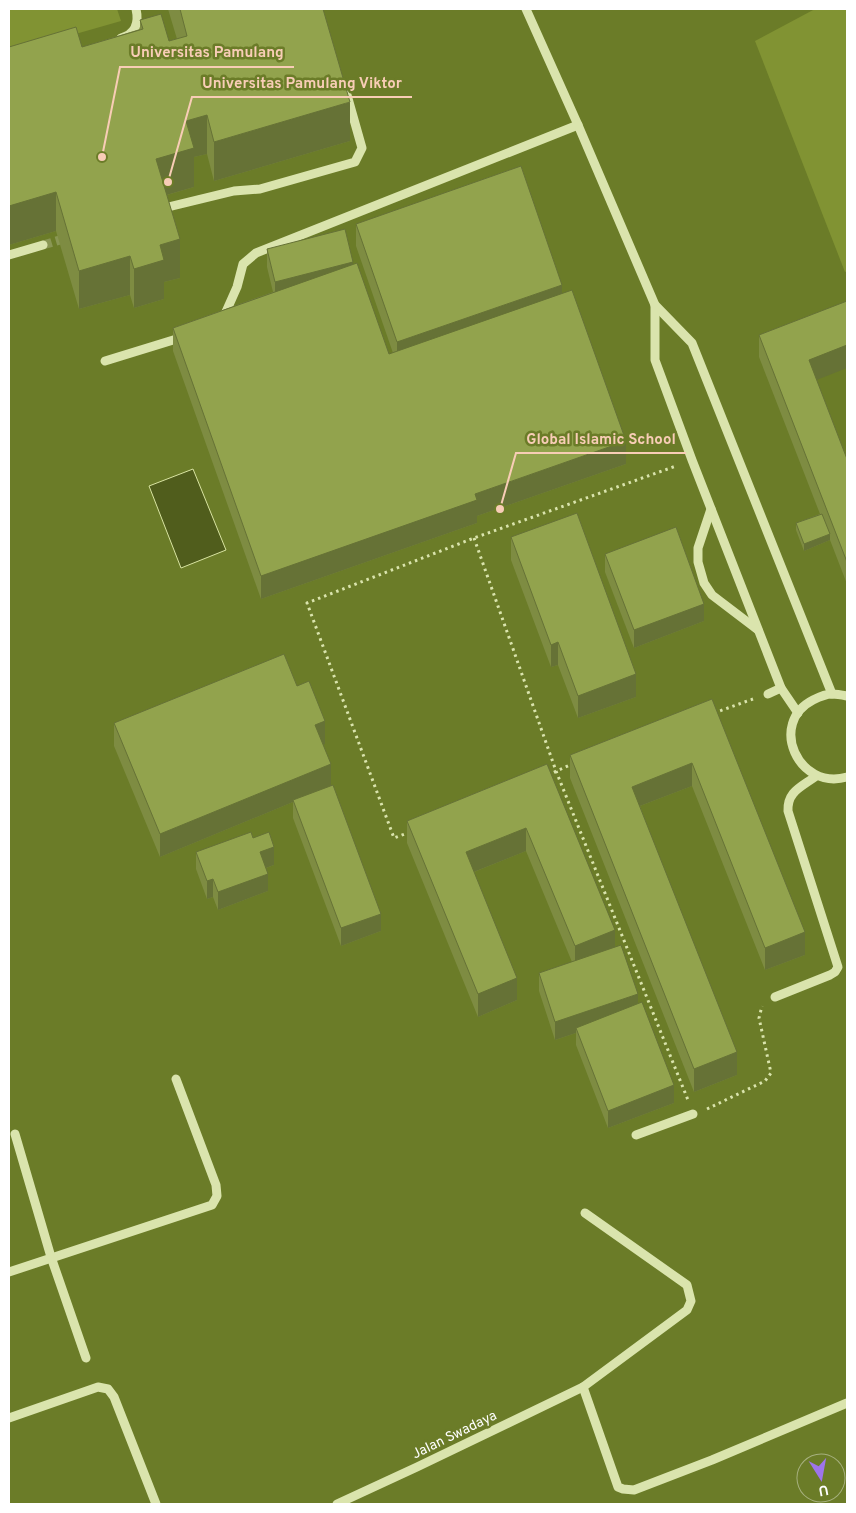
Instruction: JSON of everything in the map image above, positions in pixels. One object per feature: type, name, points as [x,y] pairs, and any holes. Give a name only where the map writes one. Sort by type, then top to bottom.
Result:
[{"type":"street","points":[[116,40],[126,37],[131,33],[138,19],[136,9]]},
{"type":"street","points":[[526,9],[578,124],[655,305],[692,343],[832,694]]},
{"type":"street","points":[[164,208],[234,191],[260,189],[355,162],[362,148],[345,89]]},
{"type":"street","points":[[214,325],[225,314],[237,287],[243,264],[256,253],[578,124]]},
{"type":"street","points":[[9,255],[44,245]]},
{"type":"street","points":[[655,305],[655,360],[781,688],[798,714]]},
{"type":"street","points":[[105,361],[188,335]]},
{"type":"street","points":[[711,509],[698,548],[698,562],[704,583],[712,595],[758,630]]},
{"type":"street","points":[[768,694],[781,688]]},
{"type":"street","points":[[847,696],[832,694],[821,696],[808,703],[798,714],[791,737],[792,746],[804,768],[816,776],[826,779],[847,777]]},
{"type":"street","points":[[775,997],[830,975],[838,968],[788,811],[787,802],[791,794],[816,776]]},
{"type":"street","points":[[9,1272],[212,1205],[217,1196],[216,1186],[176,1079]]},
{"type":"street","points":[[636,1135],[693,1114]]},
{"type":"street","points":[[15,1134],[52,1257],[86,1358]]},
{"type":"street","name":"Jalan Swadaya","points":[[337,1504],[583,1387],[687,1310],[691,1301],[687,1285],[585,1213]]},
{"type":"street","points":[[9,1418],[98,1387],[108,1389],[114,1397],[156,1504]]},
{"type":"street","points":[[583,1387],[618,1486],[629,1490],[634,1490],[712,1460],[847,1403]]},
{"type":"path","points":[[412,831],[394,838],[308,603],[474,538],[692,460]]},
{"type":"path","points":[[474,538],[556,771],[693,1114],[758,1085],[771,1074],[759,1018],[762,1006],[775,997]]},
{"type":"path","points":[[714,713],[768,694]]},
{"type":"path","points":[[547,775],[578,761]]},
{"type":"shaded area","points":[[9,9],[117,9],[121,21],[9,53]]},
{"type":"shaded area","points":[[815,9],[847,9],[847,271],[845,272],[755,41]]},
{"type":"shaded area","points":[[193,469],[226,550],[181,568],[149,486]]},
{"type":"building","points":[[180,9],[323,9],[350,102],[214,142],[207,115],[186,121],[194,148],[156,159],[180,239],[160,245],[164,260],[134,269],[130,256],[79,271],[56,192],[9,206],[9,47],[76,27],[82,47],[143,29],[140,20],[161,14],[169,41],[187,36]]},
{"type":"building","points":[[521,166],[562,285],[397,342],[356,224]]},
{"type":"building","points":[[345,229],[353,262],[275,282],[267,249]]},
{"type":"building","points":[[357,263],[389,354],[572,290],[626,441],[475,494],[477,500],[261,576],[173,328]]},
{"type":"building","points":[[847,301],[847,345],[809,360],[847,459],[847,562],[759,335]]},
{"type":"building","points":[[577,513],[636,674],[578,696],[558,642],[551,645],[511,537]]},
{"type":"building","points":[[822,514],[830,534],[804,544],[796,523]]},
{"type":"building","points":[[676,527],[704,604],[634,630],[605,554]]},
{"type":"building","points":[[284,654],[297,686],[309,681],[325,721],[315,725],[331,764],[160,834],[114,723]]},
{"type":"building","points":[[712,699],[805,932],[765,948],[692,763],[632,787],[737,1052],[694,1069],[570,755]]},
{"type":"building","points":[[547,764],[615,930],[575,946],[526,828],[466,852],[517,978],[478,994],[407,821]]},
{"type":"building","points":[[333,785],[381,914],[341,928],[293,800]]},
{"type":"building","points":[[251,832],[253,838],[269,832],[274,847],[260,852],[268,874],[218,892],[213,879],[207,881],[196,852]]},
{"type":"building","points":[[621,945],[638,994],[555,1022],[539,973]]},
{"type":"building","points":[[642,1002],[674,1085],[608,1111],[576,1028]]},
{"type":"tunnel","points":[[43,245],[70,237]]},
{"type":"place","name":"Universitas Pamulang","points":[[102,157]]},
{"type":"place","name":"Universitas Pamulang Viktor","points":[[168,182]]},
{"type":"place","name":"Global Islamic School","points":[[500,509]]}]
